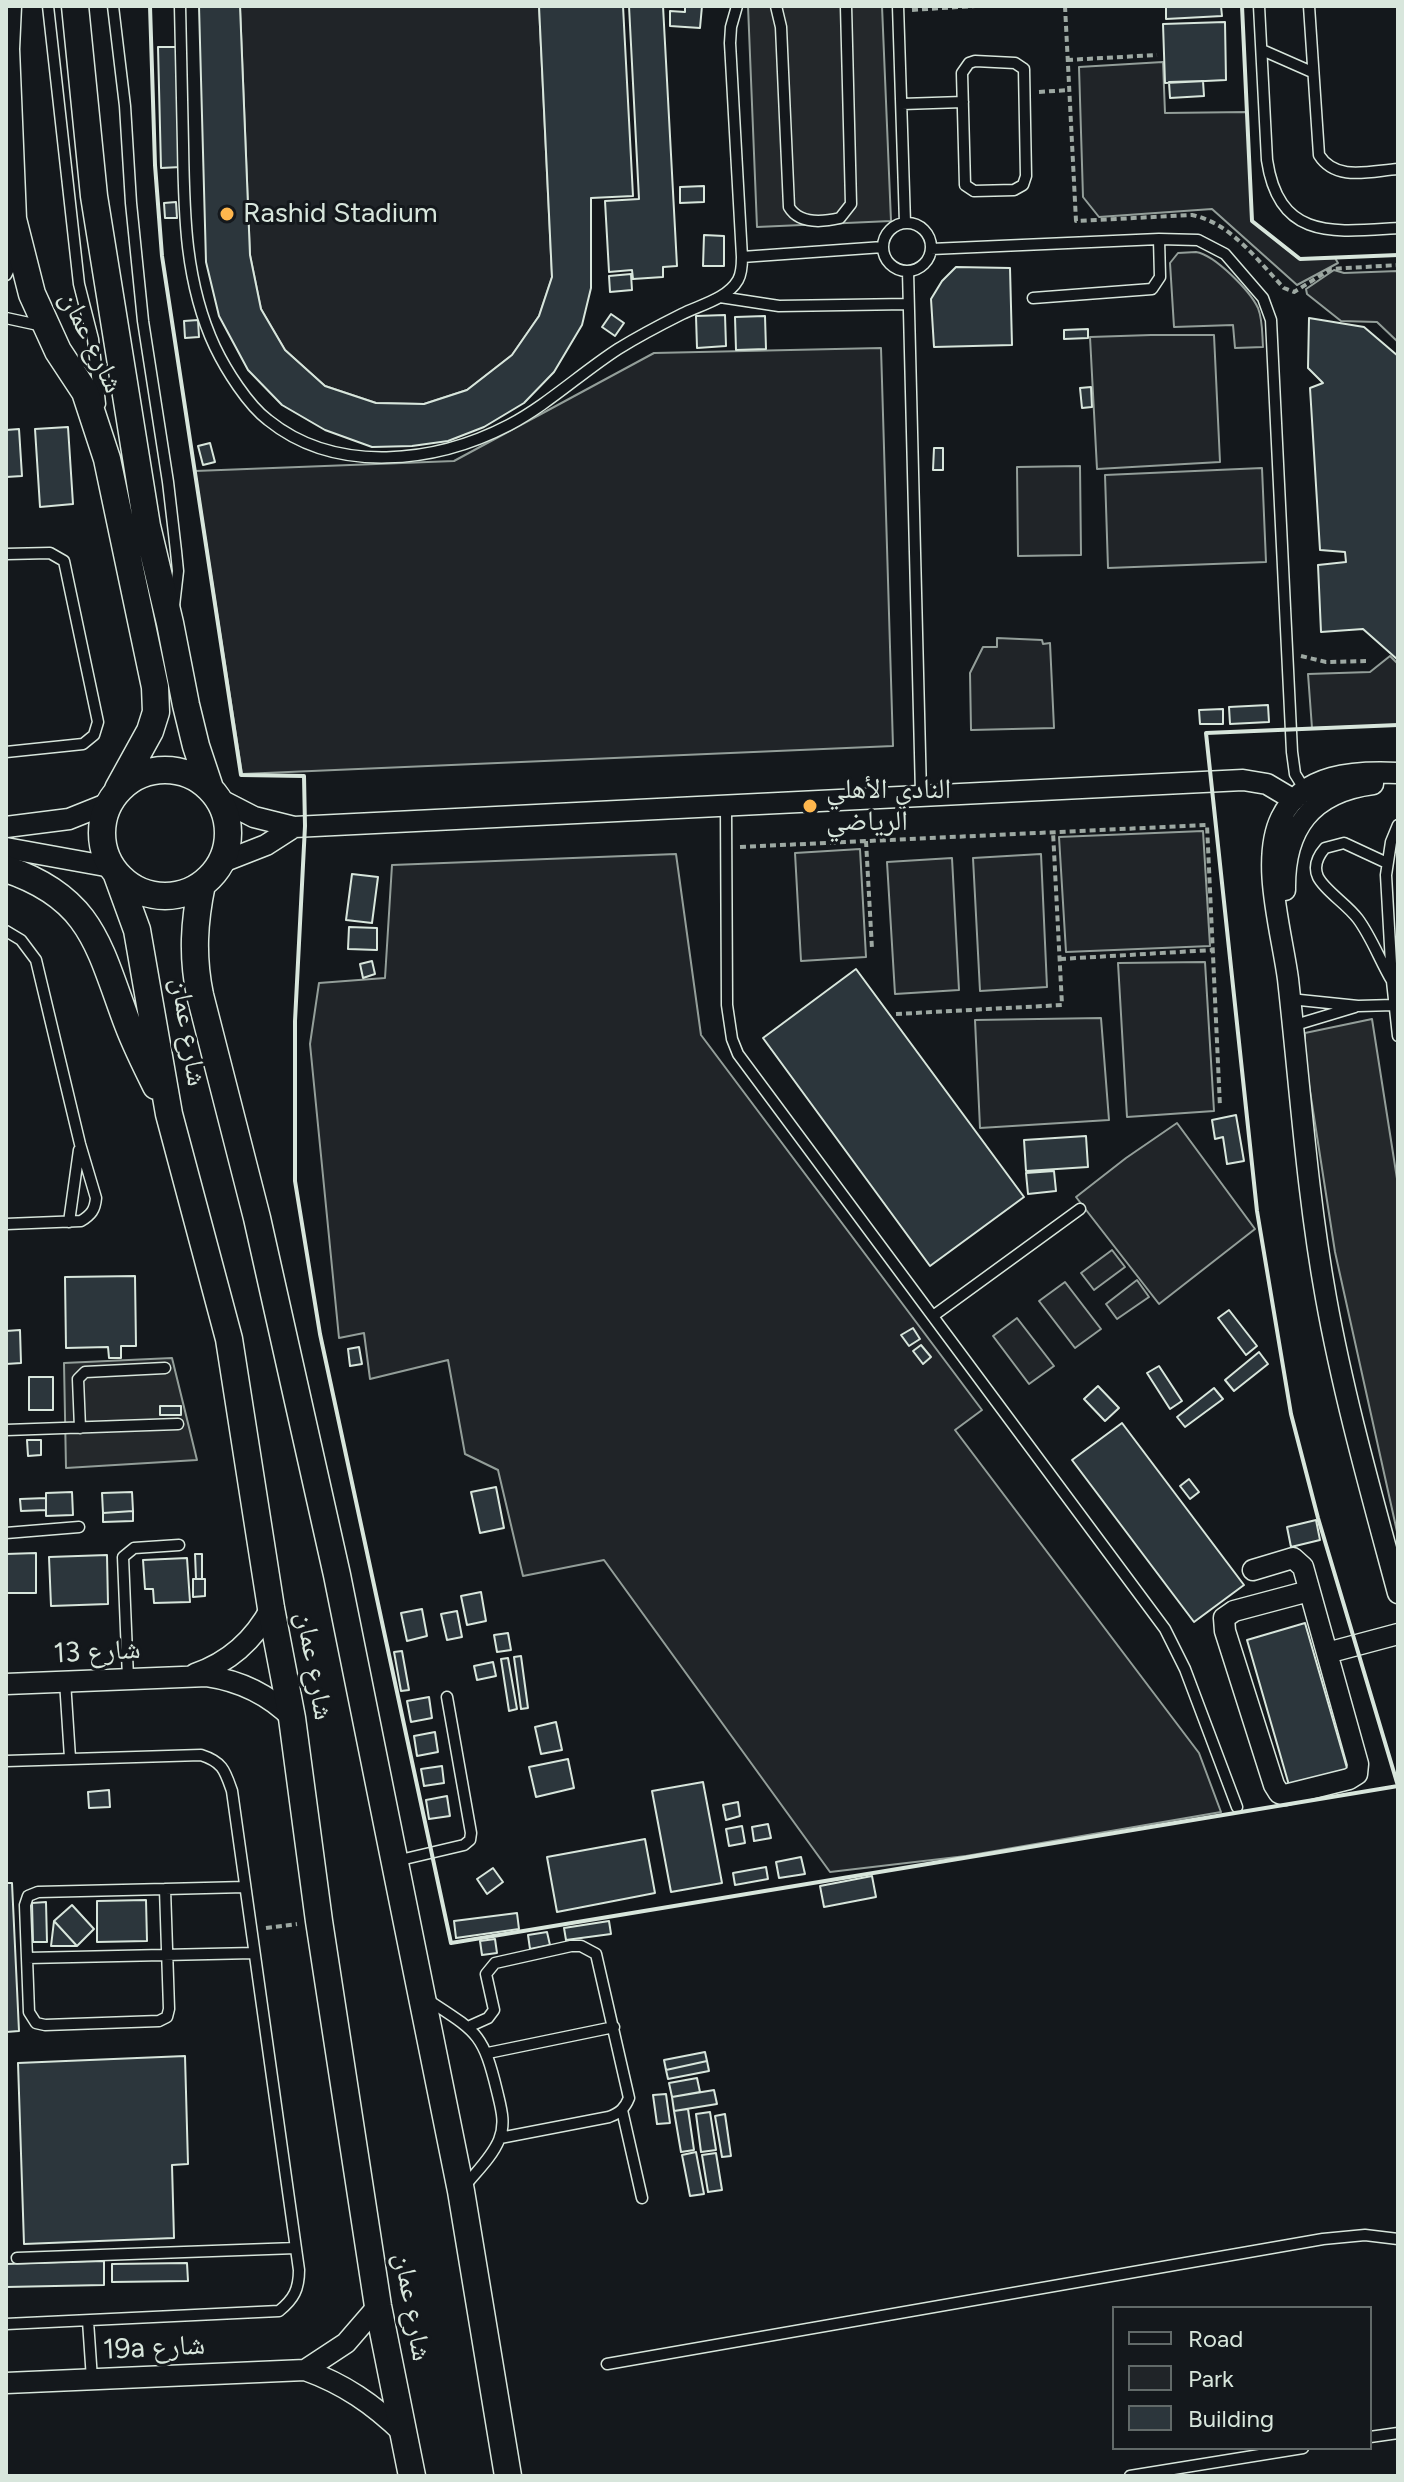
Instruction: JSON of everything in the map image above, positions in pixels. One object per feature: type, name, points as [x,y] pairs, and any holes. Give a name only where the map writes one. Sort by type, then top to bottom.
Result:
[{"type":"street","name":"شارع عمان","points":[[8,6],[6,49],[13,219],[32,294],[58,351],[85,392],[107,459],[155,687],[156,712],[147,738],[114,796]]},
{"type":"street","name":"شارع عمان","points":[[75,6],[86,136],[114,332],[147,526],[186,705],[214,794]]},
{"type":"street","points":[[6,827],[69,819],[114,796],[140,775],[164,769],[181,771],[254,817],[294,827],[1243,780],[1299,795]]},
{"type":"street","points":[[1397,1583],[1347,1394],[1327,1302],[1315,1224],[1283,934],[1273,884],[1272,851],[1281,817],[1299,795],[1337,776],[1398,776]]},
{"type":"street","points":[[1283,934],[1285,869],[1292,838],[1299,824],[1319,803],[1332,795],[1398,776]]},
{"type":"street","points":[[6,848],[69,858],[114,871],[143,892],[158,896],[174,895],[202,884],[220,863],[228,831],[225,814],[214,794]]},
{"type":"street","points":[[114,796],[101,829],[102,842],[114,871]]},
{"type":"street","points":[[220,863],[259,849],[294,827]]},
{"type":"street","points":[[6,869],[54,891],[86,923],[108,966],[132,1036],[169,1114]]},
{"type":"street","name":"شارع عمان","points":[[114,871],[143,953],[169,1114],[229,1339],[271,1608],[292,1718],[319,1921],[378,2306],[412,2476]]},
{"type":"street","name":"شارع عمان","points":[[202,884],[194,936],[194,963],[200,995],[257,1218],[337,1575],[461,2191],[508,2476]]},
{"type":"street","points":[[1253,1570],[1293,1558],[1303,1567],[1359,1769],[1349,1779],[1285,1795],[1279,1793],[1274,1785],[1225,1631],[1224,1618],[1234,1611],[1309,1591]]},
{"type":"street","name":"شارع 13","points":[[191,1675],[209,1670],[239,1651],[263,1624],[271,1608]]},
{"type":"street","points":[[1327,1653],[1398,1634]]},
{"type":"street","name":"شارع 13","points":[[6,1684],[191,1675],[223,1678],[254,1689],[292,1718]]},
{"type":"street","points":[[305,2370],[346,2343],[378,2306]]},
{"type":"street","name":"19a شارع","points":[[6,2383],[305,2370],[327,2378],[368,2401],[403,2433]]},
{"type":"lane","points":[[48,6],[79,284],[93,339],[107,459]]},
{"type":"lane","points":[[113,6],[125,106],[143,321],[176,551],[177,594],[170,623]]},
{"type":"lane","points":[[180,6],[184,198],[189,264],[199,307],[215,348],[238,386],[266,420],[296,438],[340,452],[363,457],[398,458],[437,452],[475,441],[511,424],[650,330],[720,297],[739,279],[742,257],[730,43],[737,6]]},
{"type":"lane","points":[[776,6],[781,27],[789,207],[795,216],[805,220],[840,218],[851,204],[846,6]]},
{"type":"lane","points":[[1259,6],[1267,160],[1270,182],[1279,201],[1294,216],[1313,227],[1334,232],[1398,228]]},
{"type":"lane","points":[[1309,6],[1316,145],[1324,164],[1333,171],[1346,173],[1398,169]]},
{"type":"lane","points":[[898,8],[905,223]]},
{"type":"lane","points":[[1262,50],[1312,72]]},
{"type":"lane","points":[[975,61],[1020,65],[1025,75],[1025,92],[1026,176],[1023,185],[1014,190],[974,191],[965,185],[962,73],[969,63],[975,61]]},
{"type":"lane","points":[[902,104],[963,102]]},
{"type":"lane","points":[[6,275],[12,263],[13,219]]},
{"type":"lane","points":[[905,223],[916,224],[925,230],[931,249],[924,264],[908,271],[890,264],[883,247],[886,236],[894,227],[905,223]]},
{"type":"lane","points":[[1033,298],[1152,289],[1160,277],[1159,239]]},
{"type":"lane","points":[[931,249],[1198,240],[1217,248],[1258,292],[1270,313],[1293,764],[1299,795]]},
{"type":"lane","points":[[742,257],[883,247]]},
{"type":"lane","points":[[908,271],[921,794]]},
{"type":"lane","points":[[720,297],[779,306],[908,304]]},
{"type":"lane","points":[[6,318],[46,327]]},
{"type":"lane","points":[[6,554],[50,553],[64,561],[98,722],[94,735],[83,744],[6,752]]},
{"type":"lane","points":[[6,762],[20,752]]},
{"type":"lane","points":[[726,806],[728,1022],[738,1054],[1165,1629],[1185,1669],[1237,1807]]},
{"type":"lane","points":[[1398,825],[1387,863],[1392,981],[1398,1036]]},
{"type":"lane","points":[[1387,863],[1344,843],[1325,848],[1316,864],[1321,881],[1345,902],[1359,920],[1392,981]]},
{"type":"lane","points":[[6,931],[21,940],[36,960],[96,1198],[90,1216],[69,1222],[6,1224]]},
{"type":"lane","points":[[1290,999],[1358,1006],[1394,1005]]},
{"type":"lane","points":[[1292,1026],[1358,1006]]},
{"type":"lane","points":[[69,1222],[80,1144]]},
{"type":"lane","points":[[933,1316],[1080,1209]]},
{"type":"lane","points":[[80,1428],[78,1379],[85,1372],[165,1368]]},
{"type":"lane","points":[[6,1430],[178,1424]]},
{"type":"lane","points":[[6,1533],[79,1527]]},
{"type":"lane","points":[[128,1678],[123,1557],[134,1548],[179,1545]]},
{"type":"lane","points":[[65,1681],[70,1758]]},
{"type":"lane","points":[[395,1861],[464,1845],[470,1840],[447,1697]]},
{"type":"lane","points":[[6,1761],[183,1754],[216,1759],[226,1773],[232,1791],[299,2284],[292,2300],[279,2311],[6,2324]]},
{"type":"lane","points":[[165,1889],[169,2009],[164,2020],[36,2023],[29,2012],[25,1905],[25,1900],[33,1893],[165,1889],[245,1887]]},
{"type":"lane","points":[[468,2027],[488,2018],[494,2010],[486,1974],[492,1965],[581,1946],[596,1954],[629,2098],[622,2110],[609,2117],[500,2138]]},
{"type":"lane","points":[[27,1958],[254,1953]]},
{"type":"lane","points":[[421,1995],[468,2027],[488,2053],[503,2116],[500,2138],[494,2150],[461,2191]]},
{"type":"lane","points":[[488,2053],[614,2027]]},
{"type":"lane","points":[[622,2110],[642,2198]]},
{"type":"lane","points":[[607,2364],[1323,2239],[1365,2235],[1398,2239]]},
{"type":"lane","points":[[17,2258],[296,2248]]},
{"type":"lane","points":[[88,2321],[92,2379]]},
{"type":"lane","points":[[1372,2437],[1398,2433]]},
{"type":"lane","points":[[1130,2476],[1291,2450]]},
{"type":"path","points":[[898,8],[975,6]]},
{"type":"path","points":[[1065,6],[1076,221],[1192,215],[1209,219],[1228,230],[1284,288],[1294,292],[1331,269],[1398,265]]},
{"type":"path","points":[[1067,60],[1157,55]]},
{"type":"path","points":[[1025,92],[1069,90]]},
{"type":"path","points":[[1287,651],[1326,662],[1366,661]]},
{"type":"path","points":[[726,847],[1207,825],[1220,1107]]},
{"type":"path","points":[[896,1014],[1062,1005],[1053,832]]},
{"type":"path","points":[[866,841],[872,949]]},
{"type":"path","points":[[1060,959],[1213,950]]},
{"type":"path","points":[[251,1930],[319,1921]]},
{"type":"green space","points":[[240,6],[539,6],[552,277],[539,316],[512,355],[467,390],[424,404],[376,403],[325,386],[285,350],[261,309],[250,255]]},
{"type":"green space","points":[[1163,62],[1165,113],[1247,112],[1252,221],[1299,259],[1335,258],[1338,263],[1297,285],[1212,209],[1099,217],[1083,197],[1079,67]]},
{"type":"green space","points":[[1196,252],[1222,267],[1254,301],[1261,318],[1263,347],[1235,348],[1233,325],[1174,327],[1170,263],[1178,253]]},
{"type":"green space","points":[[1334,270],[1344,273],[1398,271],[1398,342],[1377,322],[1341,321],[1307,294],[1306,289]]},
{"type":"green space","points":[[1214,335],[1220,462],[1097,469],[1090,337]]},
{"type":"green space","points":[[881,348],[893,746],[242,774],[195,471],[454,461],[654,353]]},
{"type":"green space","points":[[1080,466],[1081,555],[1018,556],[1017,467]]},
{"type":"green space","points":[[1262,468],[1266,562],[1108,568],[1105,475]]},
{"type":"green space","points":[[997,638],[1050,643],[1054,728],[971,730],[970,673],[983,647],[997,647]]},
{"type":"green space","points":[[1390,656],[1398,664],[1398,725],[1312,728],[1308,674],[1370,672]]},
{"type":"green space","points":[[1203,831],[1210,946],[1066,952],[1059,837]]},
{"type":"green space","points":[[860,849],[866,957],[801,961],[795,853]]},
{"type":"green space","points":[[676,854],[701,1035],[982,1410],[955,1430],[1199,1753],[1221,1812],[966,1856],[830,1872],[604,1560],[523,1576],[498,1470],[465,1454],[448,1360],[370,1379],[364,1333],[339,1338],[310,1044],[319,983],[385,978],[392,865]]},
{"type":"green space","points":[[1041,854],[1047,987],[980,991],[973,858]]},
{"type":"green space","points":[[952,858],[959,990],[895,994],[887,862]]},
{"type":"green space","points":[[1205,962],[1214,1111],[1127,1117],[1118,963]]},
{"type":"green space","points":[[1101,1018],[1109,1120],[980,1128],[975,1020]]},
{"type":"green space","points":[[1177,1123],[1255,1229],[1159,1304],[1076,1197]]},
{"type":"green space","points":[[1112,1250],[1125,1267],[1094,1290],[1081,1273]]},
{"type":"green space","points":[[1137,1280],[1149,1297],[1117,1319],[1106,1304]]},
{"type":"green space","points":[[1065,1282],[1101,1329],[1075,1348],[1039,1301]]},
{"type":"green space","points":[[1017,1318],[1054,1366],[1029,1384],[993,1336]]},
{"type":"shaded area","points":[[748,6],[882,6],[891,221],[757,227]]},
{"type":"shaded area","points":[[1372,1019],[1398,1185],[1398,1536],[1335,1252],[1305,1059],[1305,1033]]},
{"type":"shaded area","points":[[172,1358],[197,1460],[66,1468],[64,1363]]},
{"type":"building","name":"Rashid Stadium","points":[[199,6],[240,6],[250,255],[261,309],[285,350],[325,386],[376,403],[424,404],[467,390],[512,355],[539,316],[552,277],[539,6],[623,6],[633,196],[591,198],[591,288],[582,325],[554,372],[524,403],[484,427],[448,441],[372,447],[325,430],[282,405],[248,370],[219,316],[206,262]]},
{"type":"building","points":[[629,6],[663,6],[677,266],[663,267],[663,277],[633,279],[632,270],[609,272],[605,201],[639,199]]},
{"type":"building","points":[[685,6],[702,6],[700,28],[670,26],[670,11],[685,12]]},
{"type":"building","points":[[1166,6],[1221,6],[1222,16],[1166,19]]},
{"type":"building","points":[[1225,22],[1226,80],[1165,83],[1163,24]]},
{"type":"building","points":[[158,47],[177,47],[181,167],[161,168]]},
{"type":"building","points":[[1203,81],[1204,96],[1170,98],[1169,82]]},
{"type":"building","points":[[704,186],[704,202],[680,203],[680,187]]},
{"type":"building","points":[[176,202],[177,218],[165,218],[164,203]]},
{"type":"building","points":[[704,235],[724,236],[724,266],[703,266]]},
{"type":"building","points":[[956,267],[1010,268],[1012,345],[934,347],[931,299],[942,281]]},
{"type":"building","points":[[631,274],[632,290],[610,292],[609,276]]},
{"type":"building","points":[[611,314],[624,323],[615,336],[602,327]]},
{"type":"building","points":[[725,315],[726,346],[697,348],[696,316]]},
{"type":"building","points":[[765,316],[766,349],[736,350],[735,317]]},
{"type":"building","points":[[1309,318],[1364,327],[1398,356],[1398,660],[1363,629],[1321,632],[1318,565],[1346,562],[1345,552],[1320,550],[1310,388],[1323,383],[1308,368]]},
{"type":"building","points":[[198,320],[199,337],[185,338],[184,321]]},
{"type":"building","points":[[1088,329],[1088,338],[1064,339],[1064,330]]},
{"type":"building","points":[[1091,387],[1092,407],[1082,408],[1080,388]]},
{"type":"building","points":[[68,427],[73,504],[40,507],[35,429]]},
{"type":"building","points":[[19,429],[22,476],[6,477],[6,430]]},
{"type":"building","points":[[210,443],[215,462],[203,465],[198,446]]},
{"type":"building","points":[[934,448],[943,448],[943,470],[933,470]]},
{"type":"building","points":[[1268,705],[1269,722],[1230,724],[1229,707]]},
{"type":"building","points":[[1223,709],[1223,724],[1200,724],[1199,710]]},
{"type":"building","points":[[352,874],[378,877],[372,923],[346,920]]},
{"type":"building","points":[[349,927],[377,928],[377,950],[348,949]]},
{"type":"building","points":[[372,961],[375,974],[363,978],[360,964]]},
{"type":"building","points":[[856,969],[1024,1197],[930,1266],[763,1038]]},
{"type":"building","points":[[1236,1115],[1244,1161],[1227,1164],[1223,1137],[1215,1139],[1212,1120]]},
{"type":"building","points":[[1086,1136],[1088,1167],[1026,1171],[1024,1140]]},
{"type":"building","points":[[1054,1171],[1056,1191],[1028,1194],[1026,1173]]},
{"type":"building","points":[[135,1276],[136,1346],[121,1346],[121,1358],[109,1358],[108,1347],[66,1348],[65,1277]]},
{"type":"building","points":[[1229,1310],[1257,1346],[1246,1355],[1218,1318]]},
{"type":"building","points":[[913,1328],[920,1339],[909,1346],[901,1335]]},
{"type":"building","points":[[20,1330],[21,1363],[6,1364],[6,1331]]},
{"type":"building","points":[[921,1345],[931,1357],[923,1364],[913,1351]]},
{"type":"building","points":[[359,1347],[362,1364],[350,1366],[348,1349]]},
{"type":"building","points":[[1259,1352],[1268,1364],[1234,1391],[1225,1380]]},
{"type":"building","points":[[1159,1366],[1182,1401],[1170,1409],[1147,1373]]},
{"type":"building","points":[[29,1377],[53,1377],[53,1410],[29,1410]]},
{"type":"building","points":[[1098,1386],[1119,1408],[1105,1421],[1084,1399]]},
{"type":"building","points":[[1214,1388],[1223,1399],[1185,1427],[1177,1417]]},
{"type":"building","points":[[160,1406],[181,1406],[181,1415],[160,1415]]},
{"type":"building","points":[[1122,1423],[1244,1585],[1194,1622],[1072,1460]]},
{"type":"building","points":[[27,1440],[41,1440],[41,1455],[28,1456]]},
{"type":"building","points":[[1189,1479],[1199,1492],[1190,1499],[1180,1486]]},
{"type":"building","points":[[496,1487],[504,1528],[480,1533],[471,1492]]},
{"type":"building","points":[[72,1492],[73,1515],[46,1516],[46,1493]]},
{"type":"building","points":[[132,1492],[133,1511],[103,1513],[102,1493]]},
{"type":"building","points":[[46,1498],[46,1510],[21,1511],[20,1499]]},
{"type":"building","points":[[133,1511],[133,1521],[103,1522],[103,1513]]},
{"type":"building","points":[[1316,1520],[1320,1540],[1291,1547],[1287,1527]]},
{"type":"building","points":[[36,1553],[36,1593],[6,1593],[6,1554]]},
{"type":"building","points":[[195,1554],[202,1554],[202,1579],[196,1579]]},
{"type":"building","points":[[107,1555],[108,1604],[51,1606],[49,1557]]},
{"type":"building","points":[[187,1558],[190,1602],[154,1603],[153,1589],[145,1589],[143,1560]]},
{"type":"building","points":[[193,1579],[205,1579],[205,1596],[193,1597]]},
{"type":"building","points":[[481,1592],[486,1621],[467,1625],[461,1596]]},
{"type":"building","points":[[422,1609],[427,1636],[407,1641],[401,1613]]},
{"type":"building","points":[[457,1611],[462,1637],[447,1640],[441,1614]]},
{"type":"building","points":[[1305,1623],[1349,1775],[1291,1792],[1247,1640]]},
{"type":"building","points":[[508,1633],[511,1650],[497,1652],[494,1635]]},
{"type":"building","points":[[402,1651],[409,1690],[401,1691],[394,1652]]},
{"type":"building","points":[[521,1656],[528,1708],[521,1709],[514,1657]]},
{"type":"building","points":[[508,1658],[517,1709],[509,1711],[501,1659]]},
{"type":"building","points":[[493,1662],[496,1676],[477,1680],[474,1666]]},
{"type":"building","points":[[429,1697],[432,1718],[411,1722],[407,1701]]},
{"type":"building","points":[[556,1722],[562,1750],[541,1754],[535,1727]]},
{"type":"building","points":[[435,1732],[438,1752],[417,1756],[414,1736]]},
{"type":"building","points":[[568,1759],[574,1788],[536,1797],[529,1767]]},
{"type":"building","points":[[442,1766],[444,1783],[424,1786],[421,1769]]},
{"type":"building","points":[[703,1782],[722,1883],[671,1892],[652,1791]]},
{"type":"building","points":[[109,1790],[110,1807],[89,1808],[88,1792]]},
{"type":"building","points":[[447,1796],[450,1816],[429,1819],[426,1800]]},
{"type":"building","points":[[738,1802],[740,1816],[726,1820],[723,1805]]},
{"type":"building","points":[[768,1824],[771,1838],[754,1841],[752,1827]]},
{"type":"building","points":[[742,1826],[745,1843],[729,1846],[726,1829]]},
{"type":"building","points":[[645,1839],[655,1893],[557,1912],[547,1857]]},
{"type":"building","points":[[801,1857],[805,1874],[779,1878],[776,1862]]},
{"type":"building","points":[[766,1867],[768,1879],[735,1885],[733,1873]]},
{"type":"building","points":[[493,1868],[503,1882],[487,1894],[477,1879]]},
{"type":"building","points":[[872,1876],[876,1897],[824,1907],[820,1886]]},
{"type":"building","points":[[6,1883],[12,1883],[19,2031],[6,2032]]},
{"type":"building","points":[[146,1900],[147,1941],[97,1942],[97,1901]]},
{"type":"building","points":[[46,1902],[47,1942],[33,1942],[32,1903]]},
{"type":"building","points":[[72,1905],[94,1929],[77,1946],[54,1921]]},
{"type":"building","points":[[517,1913],[519,1929],[456,1938],[454,1921]]},
{"type":"building","points":[[54,1921],[77,1946],[51,1946]]},
{"type":"building","points":[[609,1921],[611,1934],[566,1940],[564,1928]]},
{"type":"building","points":[[547,1932],[550,1945],[530,1949],[528,1935]]},
{"type":"building","points":[[495,1939],[497,1953],[482,1955],[480,1941]]},
{"type":"building","points":[[705,2052],[707,2061],[666,2070],[664,2060]]},
{"type":"building","points":[[185,2056],[188,2164],[172,2165],[174,2238],[24,2244],[18,2063]]},
{"type":"building","points":[[707,2061],[709,2071],[668,2079],[666,2070]]},
{"type":"building","points":[[697,2078],[700,2092],[672,2097],[669,2083]]},
{"type":"building","points":[[714,2090],[717,2104],[674,2111],[672,2097]]},
{"type":"building","points":[[666,2094],[670,2123],[657,2124],[653,2095]]},
{"type":"building","points":[[688,2109],[694,2150],[681,2152],[674,2111]]},
{"type":"building","points":[[710,2112],[716,2150],[701,2152],[696,2114]]},
{"type":"building","points":[[725,2114],[731,2156],[722,2157],[715,2116]]},
{"type":"building","points":[[696,2152],[704,2194],[690,2196],[682,2155]]},
{"type":"building","points":[[716,2153],[722,2190],[708,2192],[702,2155]]},
{"type":"building","points":[[104,2261],[104,2285],[6,2287],[6,2264]]},
{"type":"building","points":[[187,2263],[188,2281],[112,2282],[112,2264]]},
{"type":"wall","points":[[150,6],[155,165],[162,256],[241,775],[304,776],[305,826],[295,1021],[295,1181],[320,1334],[451,1943],[1398,1786],[1318,1518],[1291,1414],[1257,1211],[1206,733],[1398,725]]},
{"type":"wall","points":[[1242,6],[1252,221],[1300,259],[1398,255]]},
{"type":"place","name":"Rashid Stadium","points":[[227,214]]},
{"type":"place","name":"النادي الأهلي الرياضي","points":[[810,806]]}]
